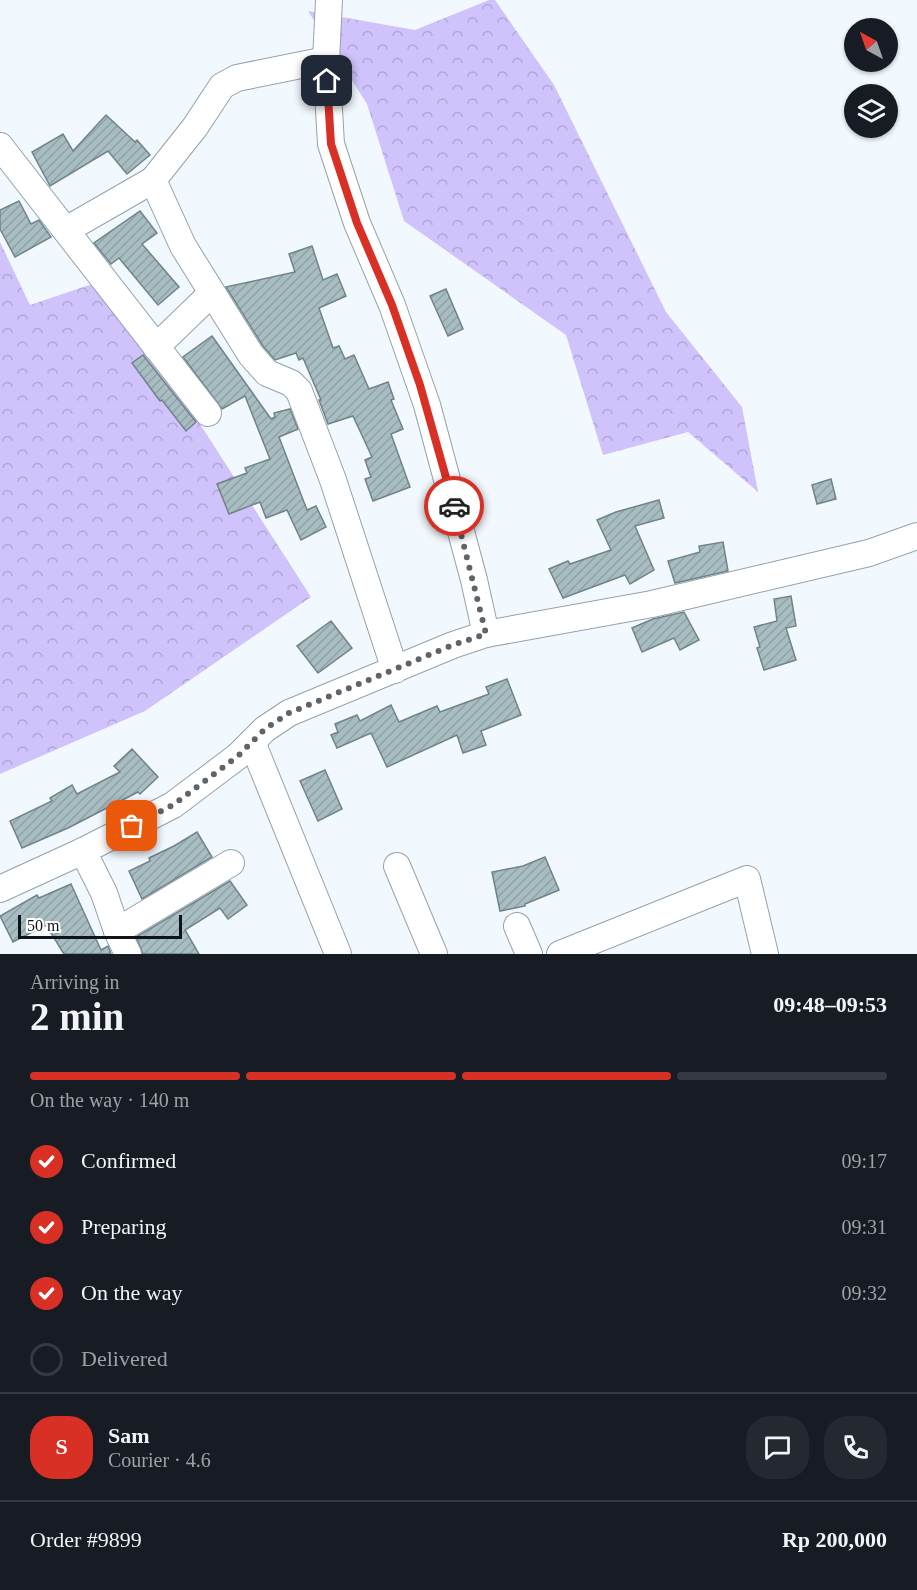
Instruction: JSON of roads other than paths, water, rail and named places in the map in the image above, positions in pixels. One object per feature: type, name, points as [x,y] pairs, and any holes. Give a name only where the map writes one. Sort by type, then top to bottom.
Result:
[{"type":"street","points":[[329,0],[326,60],[331,144],[357,223],[392,305],[427,405],[474,580],[486,634]]},
{"type":"street","points":[[66,230],[153,180],[195,127],[222,86],[237,78],[326,60]]},
{"type":"street","points":[[0,146],[207,413]]},
{"type":"street","points":[[153,180],[183,246],[259,365],[267,373],[295,386],[303,398],[333,480],[395,670]]},
{"type":"street","points":[[156,347],[212,293]]},
{"type":"street","points":[[0,889],[83,851],[173,805],[238,756],[265,729],[289,713],[453,645],[486,634],[652,604],[869,553],[917,536]]},
{"type":"street","points":[[252,742],[338,954]]},
{"type":"street","points":[[83,851],[104,894],[122,943],[231,862]]},
{"type":"street","points":[[398,866],[434,954]]},
{"type":"street","points":[[560,954],[747,879],[765,954]]},
{"type":"street","points":[[517,926],[529,954]]}]
